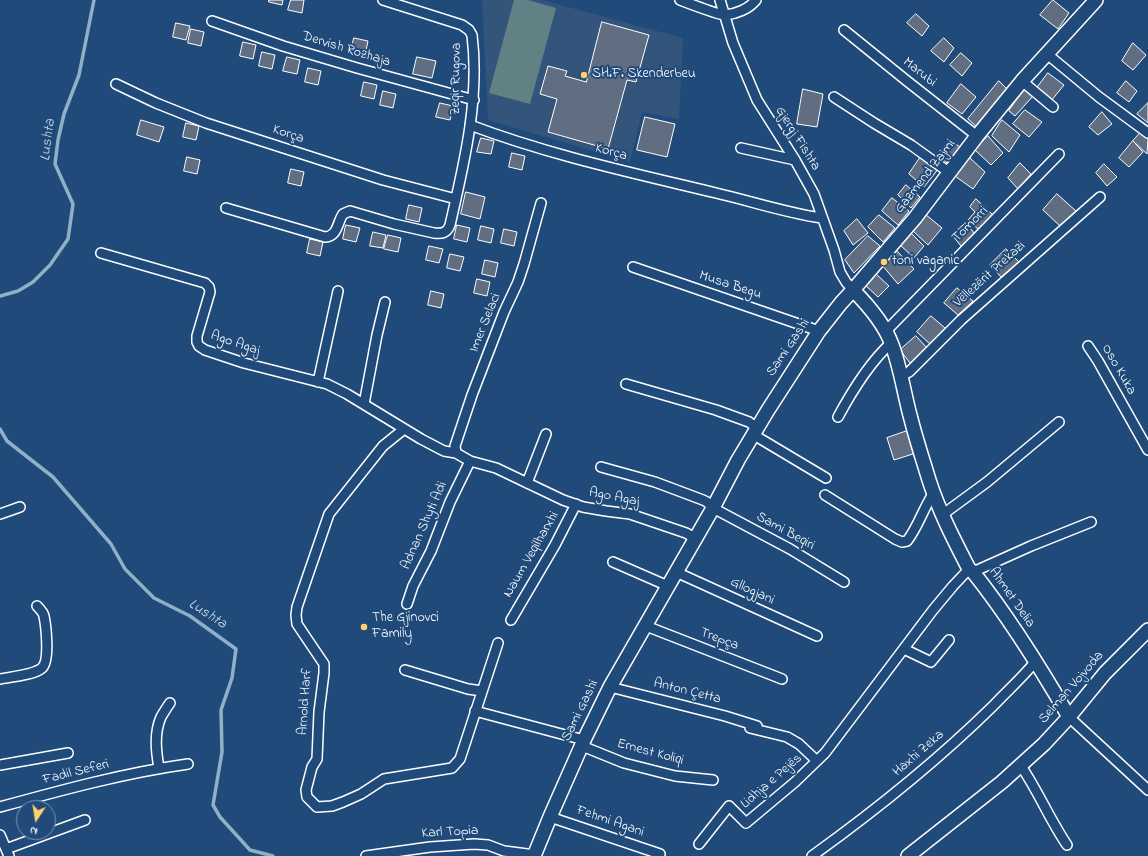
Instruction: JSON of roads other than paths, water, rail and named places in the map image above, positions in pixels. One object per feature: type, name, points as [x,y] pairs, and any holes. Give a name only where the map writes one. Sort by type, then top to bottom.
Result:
[{"type":"street","name":"Zeqir Rugova","points":[[383,0],[462,25],[469,30],[472,36],[473,45],[474,100],[470,125]]},
{"type":"street","points":[[680,0],[724,15],[744,10],[756,0]]},
{"type":"street","name":"Gjergj Fishta","points":[[720,0],[735,49],[757,100],[795,160],[814,194],[840,272],[853,290]]},
{"type":"street","name":"Gazmend Zajmi","points":[[853,290],[915,218],[977,136],[1022,81],[1096,0]]},
{"type":"street","name":"Dervish Rozhaja","points":[[212,21],[283,46],[474,100]]},
{"type":"street","name":"Marubi","points":[[844,30],[977,136]]},
{"type":"street","points":[[1047,54],[1099,97],[1148,133]]},
{"type":"street","points":[[1022,81],[1053,107]]},
{"type":"street","name":"Korça","points":[[116,84],[156,103],[206,123],[383,180],[456,199]]},
{"type":"street","points":[[834,97],[911,145],[950,173]]},
{"type":"street","points":[[226,208],[325,237],[334,234],[343,214],[350,211],[394,224],[440,234],[445,233],[448,230],[456,199],[470,125]]},
{"type":"street","name":"Korça","points":[[470,125],[490,133],[607,167],[806,216],[822,218]]},
{"type":"street","points":[[741,148],[795,160]]},
{"type":"street","name":"Tomorri","points":[[888,338],[1059,154]]},
{"type":"street","name":"Vëllezërit Prekazi","points":[[901,376],[916,366],[961,320],[1100,197]]},
{"type":"street","name":"Imer Selaci","points":[[456,453],[455,446],[472,395],[504,312],[518,282],[541,202]]},
{"type":"street","name":"Ago Agaj","points":[[101,253],[205,283],[209,287],[210,292],[197,336],[199,346],[205,350],[244,363],[327,384],[444,451],[456,453],[470,461],[496,468],[563,500],[606,511],[630,514],[673,528],[695,538]]},
{"type":"street","name":"Musa Begu","points":[[633,267],[819,331]]},
{"type":"street","name":"Ahmet Delia","points":[[853,290],[866,304],[888,338],[901,376],[911,419],[934,494],[951,535],[971,570],[1003,611],[1049,683],[1069,718]]},
{"type":"street","name":"Sami Gashi","points":[[534,855],[583,743],[610,687],[646,626],[738,460],[819,331],[840,302],[853,290]]},
{"type":"street","points":[[318,382],[338,291]]},
{"type":"street","points":[[364,404],[385,302]]},
{"type":"street","points":[[838,417],[848,398],[883,351],[888,338]]},
{"type":"street","name":"Oso Kuka","points":[[1088,346],[1148,450]]},
{"type":"street","points":[[626,384],[737,417],[755,431],[826,478]]},
{"type":"street","points":[[942,515],[987,482],[1059,422]]},
{"type":"street","name":"Arnold Harf","points":[[404,429],[383,446],[328,514],[297,607],[297,624],[324,664],[318,712],[317,759],[312,767],[306,790],[307,797],[317,807],[332,806],[361,794],[384,779],[452,768],[460,759],[498,643]]},
{"type":"street","points":[[527,482],[546,434]]},
{"type":"street","name":"Adnan Shyti Adi","points":[[407,604],[413,586],[431,551],[450,502],[470,461]]},
{"type":"street","name":"Sami Beqiri","points":[[601,467],[655,482],[703,500],[712,508],[790,550],[844,582]]},
{"type":"street","points":[[825,495],[902,542],[906,541],[911,536],[927,503],[934,494]]},
{"type":"street","name":"Naum Veqilharxhi","points":[[511,620],[555,545],[576,504]]},
{"type":"street","points":[[0,514],[20,507]]},
{"type":"street","points":[[971,570],[1091,522]]},
{"type":"street","points":[[613,562],[668,586]]},
{"type":"street","name":"Lidhja e Pejës","points":[[699,844],[729,806],[746,823],[795,782],[825,753],[948,592],[971,570]]},
{"type":"street","name":"Gllogjani","points":[[676,572],[817,636]]},
{"type":"street","points":[[0,679],[34,672],[42,668],[45,664],[47,656],[44,615],[37,606]]},
{"type":"street","name":"Trepça","points":[[646,626],[782,679]]},
{"type":"street","name":"Selman Vojvoda","points":[[908,856],[1021,766],[1069,718],[1105,673],[1148,630]]},
{"type":"street","points":[[904,649],[931,662],[949,640]]},
{"type":"street","name":"Haxhi Zeka","points":[[812,856],[848,830],[927,766],[969,729],[1035,662]]},
{"type":"street","points":[[405,670],[468,689],[482,691]]},
{"type":"street","name":"Anton Çetta","points":[[610,687],[725,716],[754,727]]},
{"type":"street","points":[[159,768],[157,732],[161,717],[170,703]]},
{"type":"street","points":[[475,711],[583,743]]},
{"type":"street","points":[[1069,718],[1148,790]]},
{"type":"street","name":"Lidhja e Pejës","points":[[754,727],[787,737],[799,744],[817,761]]},
{"type":"street","name":"Ernest Koliqi","points":[[583,743],[624,763],[675,776],[713,780]]},
{"type":"street","points":[[0,765],[68,753]]},
{"type":"street","name":"Fadil Seferi","points":[[0,807],[102,780],[159,768],[188,764]]},
{"type":"street","points":[[1021,766],[1032,782],[1067,845]]},
{"type":"street","name":"Fehmi Agani","points":[[550,817],[660,854]]},
{"type":"street","points":[[0,835],[7,852],[85,820]]},
{"type":"street","name":"Karl Topia","points":[[366,856],[430,847],[474,844],[488,845],[504,851],[534,855]]},
{"type":"waterway","name":"Lushta","points":[[0,296],[18,291],[33,282],[50,265],[68,239],[73,204],[55,164],[58,140],[64,114],[79,75],[94,0]]},
{"type":"waterway","name":"Lushta","points":[[0,429],[7,441],[53,477],[111,544],[125,569],[154,598],[190,616],[236,649],[232,678],[221,710],[222,752],[213,805],[220,817],[250,850],[273,856]]},
{"type":"place","name":"SH.F. Skenderbeu","points":[[584,75]]},
{"type":"place","name":"toni vaganic","points":[[884,262]]},
{"type":"place","name":"The Gjinovci Family","points":[[364,627]]}]
